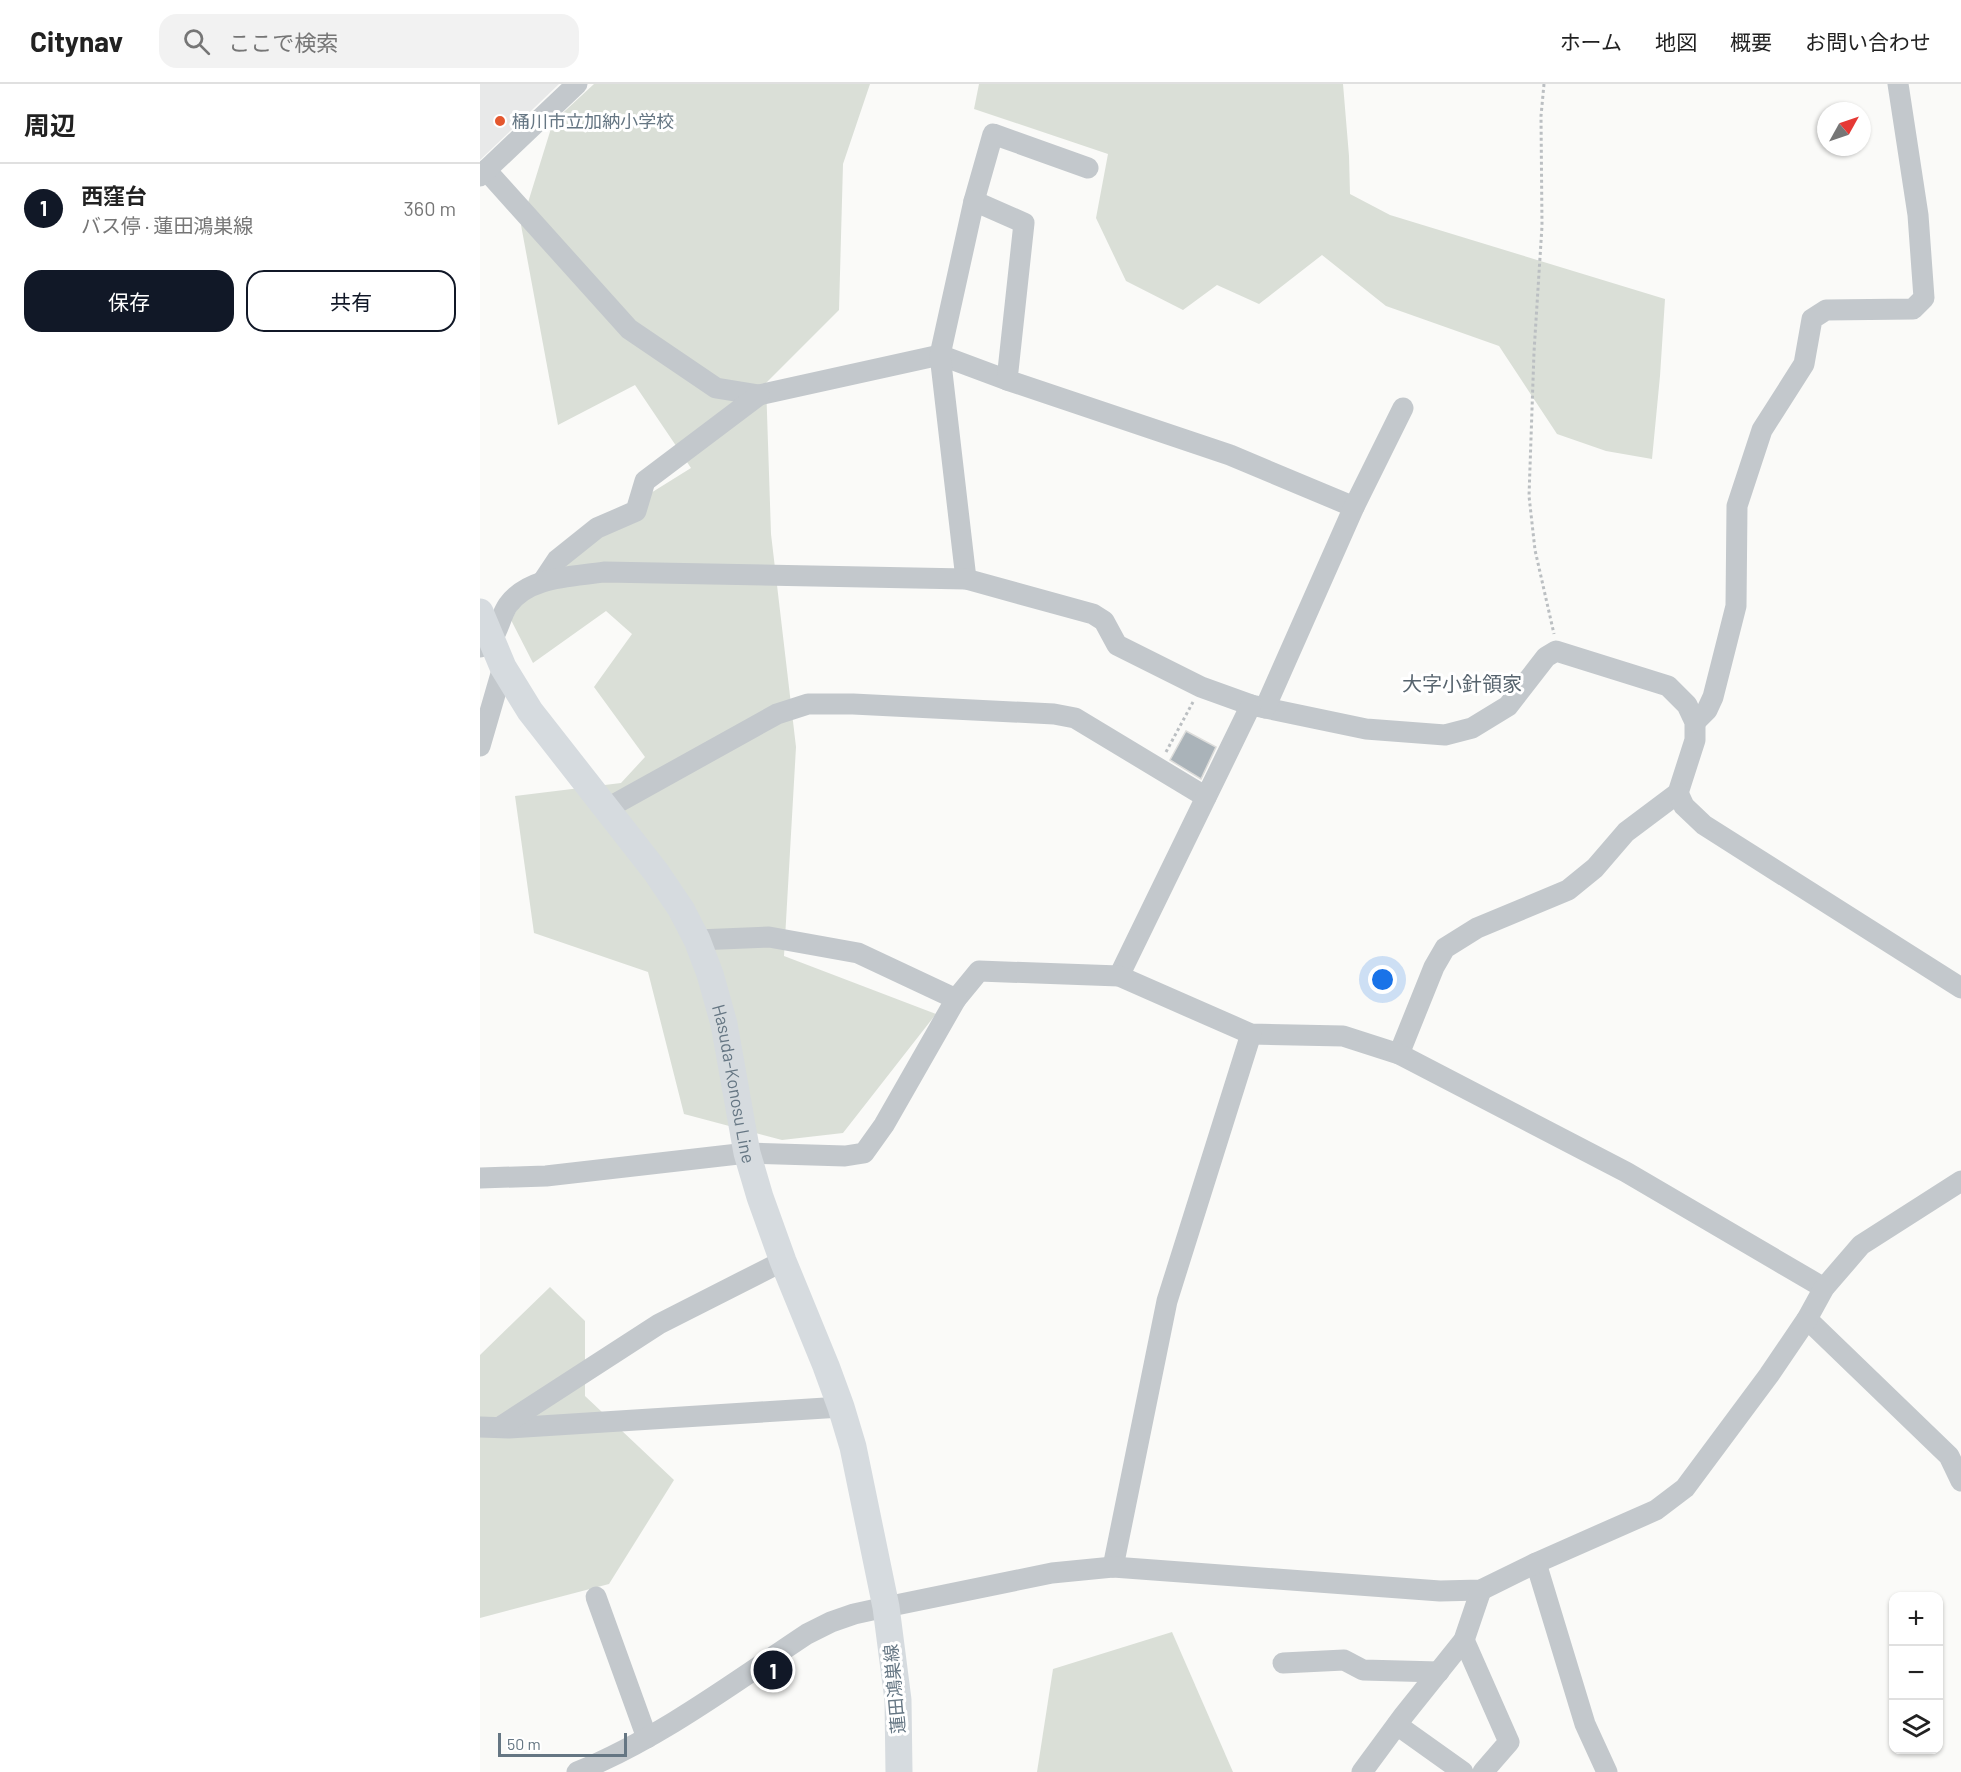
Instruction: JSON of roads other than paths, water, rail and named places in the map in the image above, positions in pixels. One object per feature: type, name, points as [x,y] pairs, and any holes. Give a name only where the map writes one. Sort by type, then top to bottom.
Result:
[{"type":"main road","name":"Hasuda-Konosu Line","points":[[480,612],[486,643],[530,711],[656,872],[681,909],[698,940],[710,974],[723,1024],[747,1153],[760,1197],[841,1407],[853,1447],[886,1606]]},
{"type":"main road","name":"蓮田鴻巣線","points":[[886,1606],[898,1700],[899,1772]]},
{"type":"street","points":[[577,84],[483,173],[629,330],[716,388],[759,394],[940,355],[1007,381],[1230,455],[1354,507]]},
{"type":"street","points":[[1695,722],[1707,710],[1713,697],[1736,606],[1737,506],[1762,430],[1804,364],[1812,319],[1827,310],[1913,309],[1924,298],[1918,215],[1898,84]]},
{"type":"street","points":[[966,579],[940,355],[974,201],[993,134],[1088,168]]},
{"type":"street","points":[[974,201],[1024,223],[1007,381]]},
{"type":"street","points":[[543,581],[557,560],[597,528],[636,511],[645,481],[759,394]]},
{"type":"street","points":[[1119,976],[1206,797],[1258,707],[1403,408]]},
{"type":"street","points":[[486,643],[508,605],[519,594],[543,581],[604,572],[966,579],[1093,614],[1104,621],[1118,645],[1201,687],[1258,707],[1366,729],[1445,735],[1472,728],[1508,706],[1546,657],[1556,651],[1668,686],[1687,705],[1695,722],[1695,740],[1678,793],[1626,832],[1595,868],[1568,890],[1477,928],[1445,948],[1434,968],[1399,1054]]},
{"type":"street","points":[[480,746],[502,667]]},
{"type":"street","points":[[606,809],[777,714],[808,704],[853,704],[1054,714],[1075,718],[1206,797]]},
{"type":"street","points":[[1678,793],[1684,806],[1704,825],[1961,988]]},
{"type":"street","points":[[698,940],[769,937],[858,952],[956,999]]},
{"type":"street","points":[[480,1178],[546,1176],[747,1153],[845,1156],[864,1153],[884,1125],[956,999],[979,971],[1119,976],[1251,1034],[1343,1036],[1399,1054],[1626,1172],[1824,1288]]},
{"type":"street","points":[[1113,1568],[1167,1301],[1251,1034]]},
{"type":"street","points":[[577,1772],[647,1738],[807,1634],[831,1622],[886,1606],[1052,1573],[1113,1568],[1440,1591],[1481,1590],[1656,1510],[1685,1488],[1769,1375],[1807,1319],[1824,1288],[1861,1245],[1961,1181]]},
{"type":"street","points":[[490,1427],[659,1324],[783,1261]]},
{"type":"street","points":[[1807,1319],[1955,1453],[1961,1481]]},
{"type":"street","points":[[490,1427],[841,1407]]},
{"type":"street","points":[[1536,1563],[1585,1724],[1607,1772]]},
{"type":"street","points":[[1362,1772],[1464,1640],[1481,1590]]},
{"type":"street","points":[[596,1597],[647,1738]]},
{"type":"street","points":[[1464,1640],[1509,1742],[1484,1772]]},
{"type":"street","points":[[1283,1663],[1344,1660],[1363,1670],[1439,1672]]},
{"type":"street","points":[[1397,1725],[1462,1772]]},
{"type":"place","name":"桶川市立加納小学校","points":[[500,121]]},
{"type":"place","name":"西窪台","points":[[773,1670]]},
{"type":"district","name":"大字小針領家","points":[[1462,683]]}]
